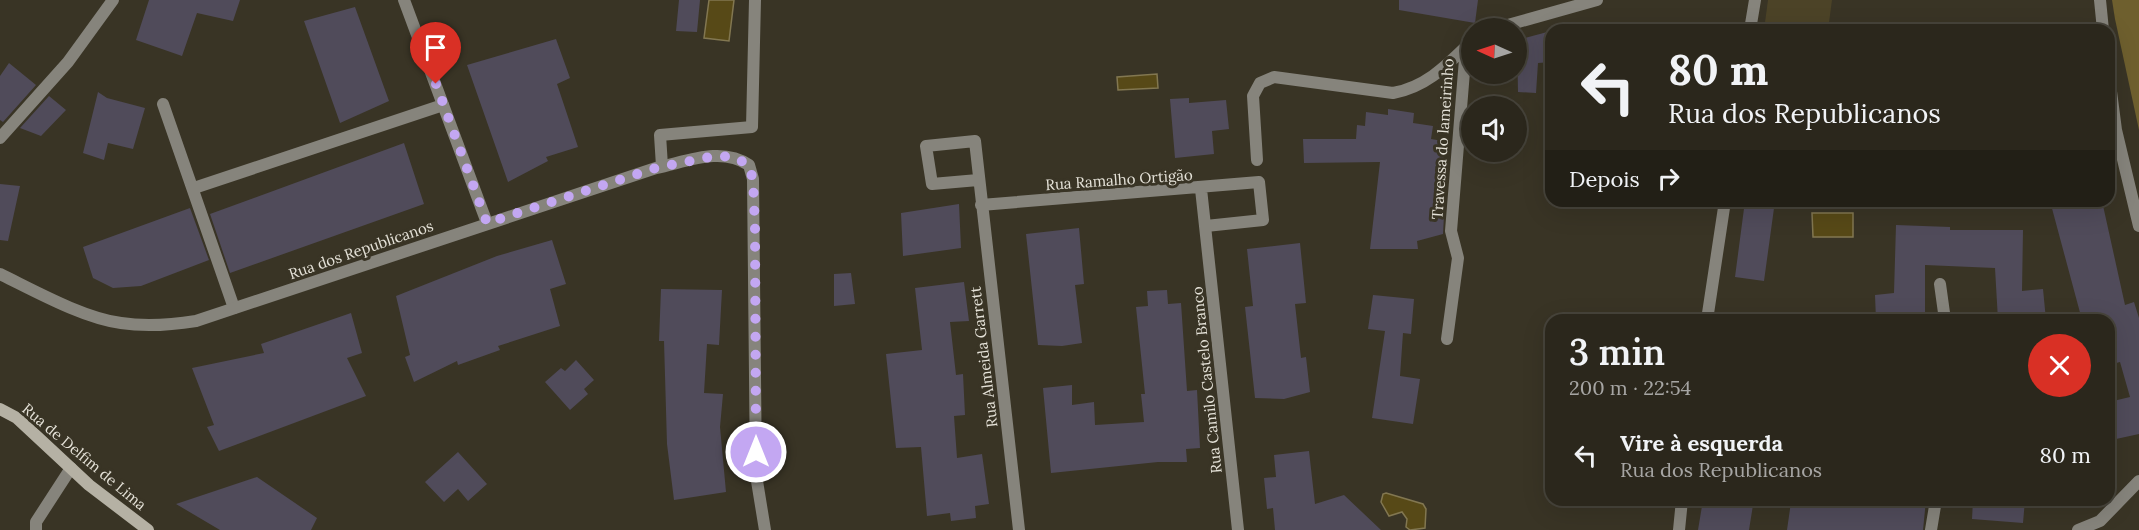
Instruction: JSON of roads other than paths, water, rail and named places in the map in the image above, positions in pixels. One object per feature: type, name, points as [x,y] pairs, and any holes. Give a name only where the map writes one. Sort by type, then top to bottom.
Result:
[{"type":"main road","name":"Rua de Delfim de Lima","points":[[0,409],[17,418],[71,468],[148,530]]},
{"type":"street","points":[[0,138],[68,62],[113,0]]},
{"type":"street","points":[[404,0],[487,223]]},
{"type":"street","points":[[662,166],[660,135],[752,127],[755,0]]},
{"type":"street","points":[[1527,20],[1597,0]]},
{"type":"street","points":[[1751,24],[1755,0]]},
{"type":"street","points":[[2100,0],[2102,24]]},
{"type":"street","points":[[1257,160],[1253,96],[1264,80],[1274,77],[1393,93],[1403,92],[1429,80],[1461,50]]},
{"type":"street","name":"Travessa do lameirinho","points":[[1447,339],[1458,258],[1451,231],[1464,84]]},
{"type":"street","points":[[163,104],[234,308]]},
{"type":"street","points":[[194,188],[443,105]]},
{"type":"street","points":[[2115,122],[2139,226]]},
{"type":"street","name":"Rua Almeida Garrett","points":[[978,180],[932,184],[926,146],[975,141],[1019,530]]},
{"type":"street","name":"Rua dos Republicanos","points":[[0,274],[81,311],[119,323],[178,324],[196,321],[662,166],[715,156],[735,157],[748,165],[753,179],[756,475],[765,530]]},
{"type":"street","name":"Rua Ramalho Ortigão","points":[[981,206],[1201,189],[1259,182],[1263,220],[1206,226]]},
{"type":"street","name":"Rua Camilo Castelo Branco","points":[[1201,189],[1238,530]]},
{"type":"street","points":[[1708,314],[1724,207]]},
{"type":"street","points":[[1940,284],[1944,314]]},
{"type":"street","points":[[36,530],[36,522],[71,468]]},
{"type":"street","points":[[2115,506],[2139,481]]},
{"type":"street","points":[[1679,530],[1681,506]]},
{"type":"street","points":[[1931,530],[1935,506]]},
{"type":"street","points":[[2078,530],[2100,521],[2115,506]]}]
